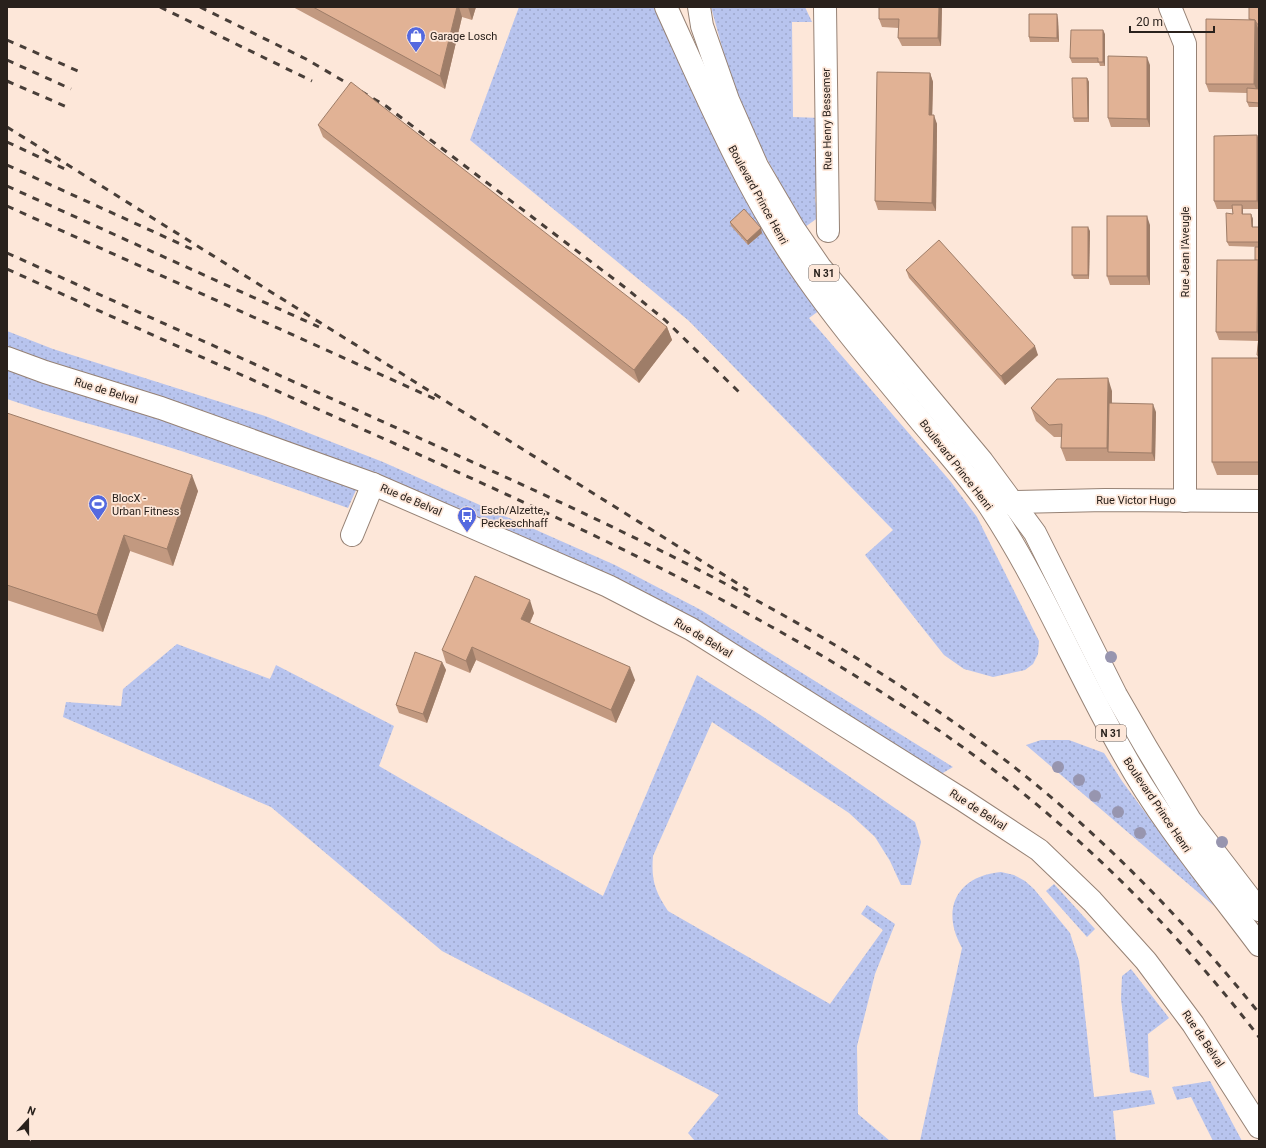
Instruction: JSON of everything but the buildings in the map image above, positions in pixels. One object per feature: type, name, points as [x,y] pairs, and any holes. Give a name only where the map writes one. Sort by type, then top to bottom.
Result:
[{"type":"main road","name":"Boulevard Prince Henri","points":[[666,7],[745,174],[773,228],[807,277],[857,344],[963,471],[989,506],[1012,542],[1095,704],[1125,758],[1172,831],[1259,945]]},
{"type":"main road","name":"Boulevard Prince Henri","points":[[699,7],[702,26],[728,100],[754,160],[794,229],[846,301],[982,461],[1014,502],[1035,533],[1116,694],[1190,820],[1259,910]]},
{"type":"main road","name":"Rue Henry Bessemer","points":[[825,7],[828,231]]},
{"type":"main road","name":"Rue Jean l'Aveugle","points":[[1170,7],[1184,44],[1185,501]]},
{"type":"main road","name":"Rue de Belval","points":[[7,358],[45,372],[161,408],[374,484],[608,586],[691,629],[976,808],[1038,850],[1092,901],[1146,961],[1193,1024],[1259,1126]]},
{"type":"main road","points":[[352,535],[374,484]]},
{"type":"main road","name":"Rue Victor Hugo","points":[[989,506],[1014,502],[1259,501]]},
{"type":"shaded area","points":[[519,7],[654,7],[738,177],[827,305],[809,318],[951,482],[977,517],[1039,641],[1038,654],[1033,664],[1025,670],[993,677],[964,669],[944,655],[865,555],[893,530],[689,321],[470,140]]},
{"type":"shaded area","points":[[711,7],[805,7],[812,22],[792,22],[793,117],[820,118],[815,200],[819,217],[805,227],[739,109]]},
{"type":"shaded area","points":[[7,331],[53,349],[265,416],[383,462],[615,565],[701,610],[953,767],[931,780],[691,629],[361,479],[348,508],[177,450],[7,399]]},
{"type":"shaded area","points":[[177,644],[270,679],[276,665],[394,726],[379,766],[603,896],[697,675],[762,716],[915,822],[921,842],[911,885],[901,885],[890,861],[875,837],[849,813],[712,722],[653,856],[653,879],[657,891],[668,911],[830,1004],[883,930],[861,914],[867,905],[895,924],[875,974],[857,1046],[858,1114],[890,1141],[695,1141],[688,1133],[719,1095],[442,951],[271,807],[63,717],[66,702],[121,706],[123,689]]},
{"type":"shaded area","points":[[1041,740],[1069,740],[1104,753],[1122,781],[1214,906],[1026,745]]},
{"type":"shaded area","points":[[1001,872],[1014,875],[1025,881],[1034,889],[1070,933],[1079,961],[1094,1097],[1151,1090],[1155,1104],[1113,1111],[1116,1141],[920,1141],[962,948],[956,934],[953,920],[953,908],[957,897],[973,880],[986,875]]},
{"type":"shaded area","points":[[1054,884],[1095,929],[1087,937],[1046,891]]},
{"type":"shaded area","points":[[1131,969],[1169,1018],[1148,1034],[1149,1078],[1130,1072],[1121,999],[1122,976]]},
{"type":"shaded area","points":[[1210,1081],[1242,1141],[1213,1141],[1191,1097],[1177,1100],[1172,1087]]},
{"type":"railway","points":[[160,7],[312,81]]},
{"type":"railway","points":[[200,7],[306,59],[386,106],[627,289],[665,320],[740,393]]},
{"type":"railway","points":[[7,40],[78,71]]},
{"type":"railway","points":[[7,60],[71,89]]},
{"type":"railway","points":[[7,81],[67,107]]},
{"type":"railway","points":[[7,127],[748,590]]},
{"type":"railway","points":[[7,142],[65,169]]},
{"type":"railway","points":[[7,165],[198,252]]},
{"type":"railway","points":[[7,186],[319,327]]},
{"type":"railway","points":[[7,206],[435,399]]},
{"type":"railway","points":[[7,253],[570,507],[710,576],[847,652],[913,694],[977,739],[1016,769],[1091,832],[1161,901],[1195,938],[1259,1013]]},
{"type":"railway","points":[[7,269],[557,518],[702,590],[774,628],[844,669],[912,712],[979,759],[1056,821],[1093,854],[1163,924],[1228,998],[1259,1037]]},
{"type":"place","name":"Garage Losch","points":[[416,53]]},
{"type":"place","name":"BlocX - Urban Fitness","points":[[98,521]]},
{"type":"place","name":"Esch/Alzette, Peckeschhaff","points":[[467,533]]}]
